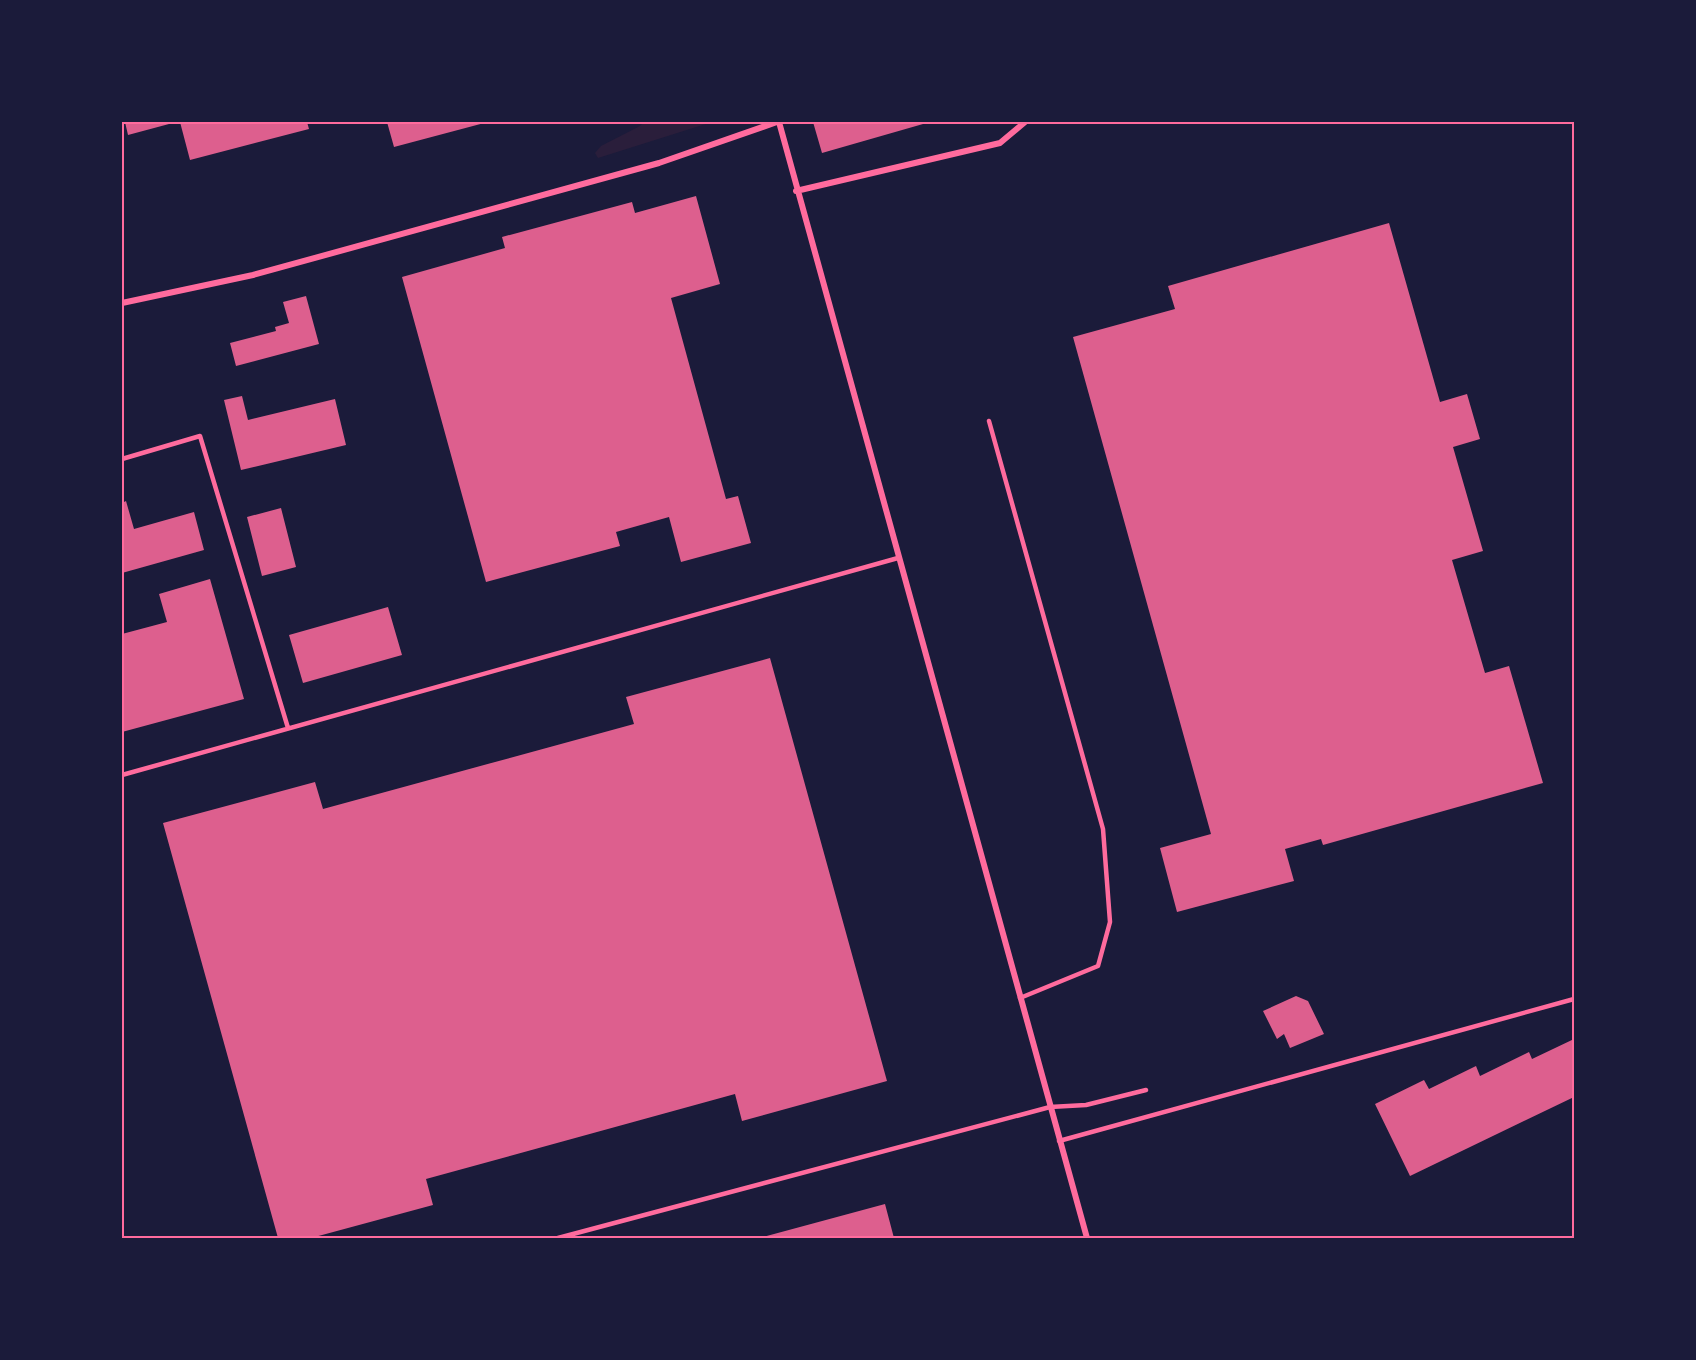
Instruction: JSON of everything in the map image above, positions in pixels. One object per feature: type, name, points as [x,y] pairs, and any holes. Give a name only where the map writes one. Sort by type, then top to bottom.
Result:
[{"type":"street","points":[[122,303],[253,275],[637,169],[778,122],[1087,1239]]},
{"type":"street","points":[[796,190],[1000,143],[1025,122]]},
{"type":"lane","points":[[989,421],[1103,829],[1110,922],[1098,966],[1020,998]]},
{"type":"lane","points":[[122,459],[200,436],[288,728]]},
{"type":"lane","points":[[122,774],[898,558]]},
{"type":"lane","points":[[1059,1141],[1575,999]]},
{"type":"lane","points":[[560,1238],[1050,1107],[1086,1105],[1146,1090]]},
{"type":"lane","points":[[591,1230],[593,1239]]},
{"type":"shaded area","points":[[644,122],[712,122],[598,158],[595,153],[601,146]]},
{"type":"building","points":[[125,122],[168,122],[169,124],[128,135]]},
{"type":"building","points":[[180,122],[307,122],[309,129],[190,160]]},
{"type":"building","points":[[387,122],[488,122],[394,147]]},
{"type":"building","points":[[813,122],[930,122],[822,153]]},
{"type":"building","points":[[696,196],[720,284],[671,298],[726,499],[738,496],[751,543],[681,562],[669,517],[616,532],[620,546],[486,582],[402,277],[505,248],[502,237],[632,202],[635,213]]},
{"type":"building","points":[[1389,223],[1440,402],[1467,394],[1480,439],[1453,447],[1483,551],[1452,560],[1485,673],[1509,666],[1543,783],[1323,845],[1321,839],[1285,849],[1294,881],[1177,912],[1160,848],[1211,834],[1073,337],[1175,309],[1168,286]]},
{"type":"building","points":[[306,296],[319,344],[236,366],[230,343],[276,331],[275,327],[289,323],[283,302]]},
{"type":"building","points":[[242,396],[248,420],[335,399],[346,445],[241,470],[224,400]]},
{"type":"building","points":[[126,501],[134,529],[194,512],[204,550],[122,573],[122,503]]},
{"type":"building","points":[[281,508],[296,567],[262,576],[247,517]]},
{"type":"building","points":[[210,579],[244,699],[122,732],[122,634],[167,622],[159,594]]},
{"type":"building","points":[[388,607],[402,655],[303,683],[289,635]]},
{"type":"building","points":[[770,658],[887,1081],[742,1121],[735,1094],[426,1179],[433,1205],[311,1238],[278,1238],[163,823],[315,782],[323,809],[634,724],[626,697]]},
{"type":"building","points":[[1296,996],[1308,1001],[1324,1034],[1290,1048],[1284,1034],[1277,1039],[1263,1011]]},
{"type":"building","points":[[1574,1039],[1574,1097],[1410,1176],[1375,1104],[1424,1080],[1429,1089],[1476,1066],[1480,1076],[1529,1052],[1532,1059]]},
{"type":"building","points":[[885,1204],[894,1238],[759,1238]]}]
